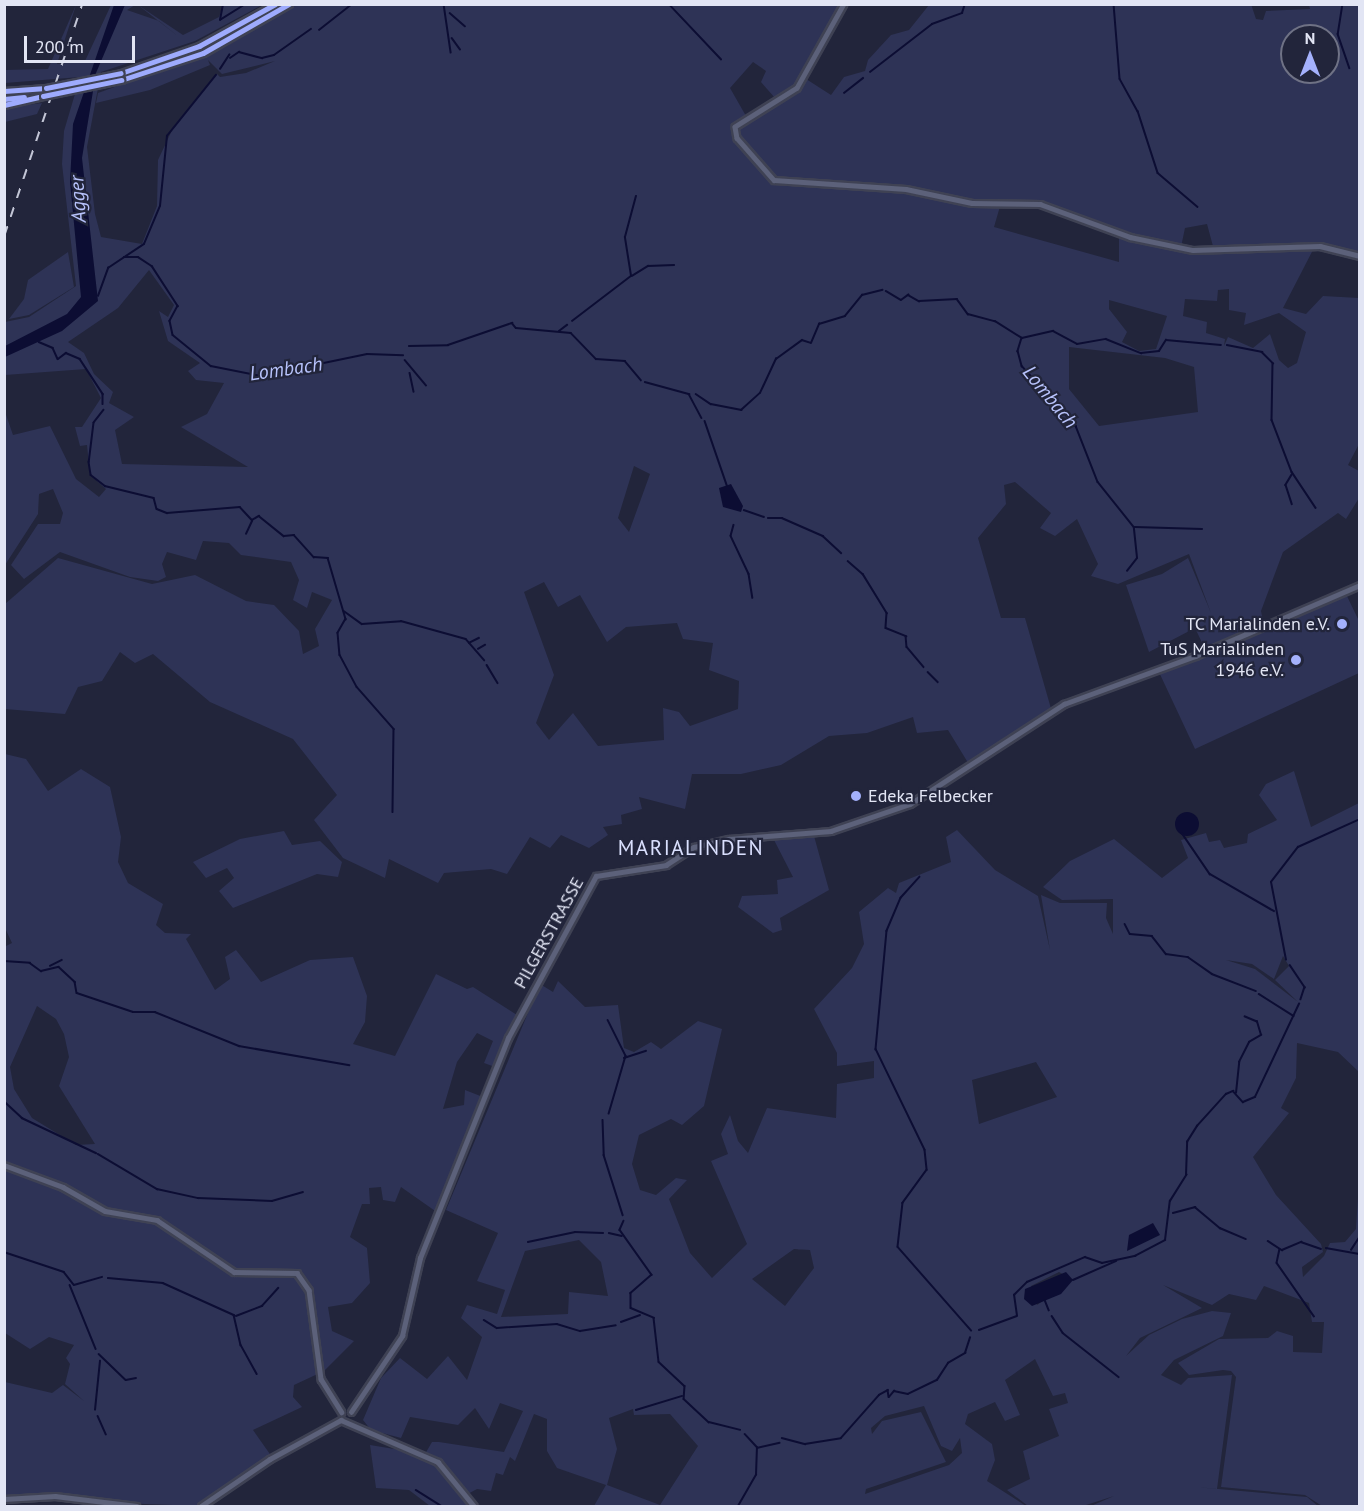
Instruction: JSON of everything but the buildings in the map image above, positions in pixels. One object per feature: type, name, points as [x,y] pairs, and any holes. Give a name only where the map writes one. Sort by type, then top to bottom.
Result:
[{"type":"highway","points":[[4,91],[46,88],[121,73],[199,46],[275,4]]},
{"type":"highway","points":[[4,105],[121,80],[203,53],[289,4]]},
{"type":"highway","points":[[4,99],[43,96]]},
{"type":"main road","points":[[844,4],[797,87],[736,124],[737,138],[778,182],[906,189],[972,203],[1040,204],[1130,237],[1193,250],[1320,246],[1359,256]]},
{"type":"main road","name":"PILGERSTRASSE","points":[[351,1412],[394,1350],[408,1313],[420,1258],[508,1038],[596,876],[666,866],[694,847],[729,839],[824,832],[916,800],[1068,703],[1195,656],[1359,585]]},
{"type":"main road","points":[[4,1165],[63,1187],[105,1211],[157,1220],[234,1272],[297,1273],[309,1290],[321,1378],[342,1412],[341,1420]]},
{"type":"main road","points":[[342,1412],[351,1412],[351,1421]]},
{"type":"main road","points":[[201,1506],[270,1459],[341,1420],[351,1421],[438,1462],[474,1506]]},
{"type":"main road","points":[[4,1499],[55,1497],[136,1506]]},
{"type":"shaded area","points":[[1251,4],[1256,19],[1263,20],[1266,11],[1310,9],[1309,5],[1359,5],[1359,256],[1315,246],[1283,308],[1306,314],[1323,296],[1359,298],[1359,444],[1348,465],[1359,471],[1359,498],[1346,519],[1338,513],[1283,552],[1261,611],[1264,626],[1345,592],[1359,621],[1359,673],[1195,749],[1158,670],[1206,651],[1195,628],[1149,652],[1126,585],[1162,574],[1188,558],[1211,613],[1189,554],[1118,584],[1091,576],[1098,564],[1077,519],[1055,536],[1040,528],[1051,513],[1015,482],[1004,485],[1006,504],[978,538],[1001,618],[1025,618],[1052,712],[970,766],[948,730],[917,733],[913,717],[867,733],[829,736],[781,765],[741,774],[692,774],[685,809],[639,797],[642,809],[621,815],[622,824],[603,827],[608,835],[589,848],[561,835],[550,848],[530,837],[507,874],[491,869],[444,873],[438,883],[389,859],[385,878],[343,858],[314,820],[337,795],[293,739],[210,702],[153,654],[135,663],[120,652],[102,681],[78,687],[65,714],[5,709],[5,604],[58,558],[152,584],[195,575],[246,601],[274,605],[299,631],[303,654],[319,646],[315,629],[332,600],[312,592],[307,608],[293,600],[299,580],[291,562],[241,555],[229,543],[203,541],[196,560],[167,552],[162,564],[166,577],[158,581],[130,577],[60,552],[24,579],[11,565],[38,524],[60,524],[63,513],[53,489],[39,494],[38,514],[5,565],[4,409],[13,435],[50,426],[76,479],[99,497],[106,489],[90,475],[87,445],[80,446],[75,427],[82,427],[101,398],[86,369],[5,375],[5,322],[29,317],[76,286],[62,164],[64,131],[80,77],[5,83],[5,70],[48,69],[76,5],[57,64],[85,61],[111,5],[135,5],[127,10],[158,21],[138,5],[183,35],[219,17],[223,5],[262,5],[195,41],[101,72],[87,147],[95,214],[101,237],[142,244],[157,206],[158,160],[174,126],[217,74],[220,77],[246,73],[275,61],[222,74],[208,60],[210,65],[150,90],[96,103],[98,93],[225,47],[296,5],[844,5],[803,77],[831,95],[844,77],[865,71],[868,60],[891,35],[909,30],[929,5]],"holes":[[[753,62],[766,71],[761,82],[775,98],[746,116],[730,88]],[[1025,202],[1119,233],[1119,262],[994,227],[1001,203]],[[1207,224],[1214,250],[1181,247],[1185,228]],[[149,270],[174,305],[168,317],[159,311],[168,341],[200,363],[188,371],[196,380],[224,383],[207,414],[181,427],[248,467],[122,464],[115,430],[134,417],[109,403],[113,392],[94,374],[84,353],[68,342],[118,308]],[[1229,289],[1229,310],[1246,313],[1244,325],[1279,313],[1306,332],[1297,363],[1288,368],[1279,360],[1270,334],[1253,348],[1228,337],[1224,346],[1225,339],[1206,333],[1207,322],[1183,316],[1185,299],[1217,301],[1218,290]],[[1109,300],[1167,316],[1156,349],[1139,351],[1122,342],[1127,332],[1109,309]],[[1069,347],[1165,358],[1194,367],[1198,412],[1099,426],[1069,389]],[[634,466],[650,474],[629,532],[618,518]],[[544,582],[558,607],[580,595],[607,642],[626,627],[677,623],[683,639],[713,643],[709,670],[739,681],[738,709],[690,726],[679,712],[663,708],[664,740],[598,746],[573,713],[549,740],[536,723],[554,675],[524,592]]]},
{"type":"shaded area","points":[[42,103],[37,114],[5,122],[5,108]]},
{"type":"shaded area","points":[[68,252],[74,287],[29,315],[9,319],[24,299],[28,280]]},
{"type":"shaded area","points":[[5,754],[26,759],[48,791],[81,769],[110,787],[121,837],[118,862],[128,883],[163,904],[156,925],[165,933],[191,934],[186,939],[215,990],[230,979],[225,957],[236,950],[261,982],[310,960],[353,957],[367,996],[365,1022],[353,1044],[395,1056],[436,974],[467,989],[473,987],[517,1015],[495,1067],[484,1063],[493,1041],[477,1033],[457,1062],[443,1109],[464,1105],[465,1090],[483,1097],[438,1213],[401,1187],[395,1202],[383,1200],[381,1187],[369,1188],[370,1204],[362,1204],[350,1237],[367,1248],[370,1283],[352,1303],[328,1307],[332,1331],[354,1341],[324,1371],[294,1385],[293,1397],[302,1407],[253,1430],[272,1457],[201,1506],[5,1499],[5,1382],[52,1393],[63,1385],[84,1401],[65,1384],[70,1364],[66,1358],[74,1345],[49,1337],[30,1349],[5,1333],[4,947],[12,943],[5,928]],"holes":[[[37,1006],[56,1019],[64,1034],[69,1057],[59,1086],[95,1144],[76,1145],[32,1118],[14,1089],[10,1067]]]},
{"type":"shaded area","points":[[1294,771],[1311,827],[1359,803],[1359,1072],[1338,1052],[1297,1043],[1296,1078],[1281,1108],[1289,1113],[1253,1157],[1276,1195],[1321,1244],[1323,1252],[1302,1267],[1303,1277],[1324,1256],[1330,1243],[1345,1242],[1356,1229],[1359,1182],[1359,1506],[1322,1506],[1305,1495],[1221,1487],[1236,1377],[1231,1371],[1223,1370],[1189,1375],[1178,1363],[1219,1339],[1268,1338],[1277,1331],[1293,1336],[1293,1352],[1322,1353],[1324,1322],[1312,1322],[1309,1303],[1264,1286],[1256,1300],[1229,1294],[1212,1305],[1163,1285],[1202,1308],[1140,1338],[1126,1356],[1149,1335],[1182,1319],[1212,1311],[1231,1313],[1223,1336],[1174,1360],[1161,1375],[1181,1385],[1188,1378],[1232,1375],[1217,1489],[1307,1497],[1318,1506],[1091,1506],[1114,1496],[1083,1506],[1028,1506],[1007,1490],[1030,1479],[1023,1451],[1059,1436],[1049,1409],[1068,1403],[1065,1393],[1053,1396],[1035,1359],[1005,1380],[1020,1415],[1005,1421],[995,1402],[968,1414],[965,1424],[992,1444],[995,1460],[987,1481],[1026,1506],[594,1506],[606,1485],[557,1468],[547,1451],[547,1419],[534,1414],[515,1461],[510,1457],[503,1475],[496,1473],[491,1491],[477,1489],[464,1496],[470,1506],[430,1506],[409,1490],[376,1488],[370,1445],[425,1454],[432,1442],[439,1442],[504,1452],[523,1411],[500,1403],[489,1429],[475,1408],[458,1425],[410,1417],[401,1438],[371,1430],[363,1420],[381,1378],[400,1358],[427,1379],[448,1356],[467,1380],[482,1337],[461,1318],[467,1305],[497,1314],[505,1290],[477,1281],[498,1233],[446,1210],[540,984],[553,992],[558,981],[585,1007],[618,1005],[624,1048],[634,1052],[651,1042],[661,1049],[698,1021],[722,1029],[704,1106],[682,1125],[671,1119],[639,1135],[632,1164],[640,1190],[656,1195],[676,1178],[687,1180],[669,1199],[690,1253],[712,1278],[747,1244],[711,1161],[728,1154],[721,1134],[730,1115],[738,1141],[748,1153],[767,1108],[836,1118],[837,1084],[874,1078],[874,1061],[837,1066],[837,1053],[814,1009],[852,968],[864,944],[859,912],[888,888],[896,893],[899,883],[951,862],[946,837],[957,830],[995,870],[1038,896],[1050,950],[1041,895],[1060,903],[1107,903],[1106,918],[1113,934],[1113,899],[1062,900],[1043,887],[1070,861],[1114,839],[1162,878],[1188,858],[1181,840],[1206,833],[1209,842],[1220,840],[1224,848],[1247,843],[1248,834],[1277,820],[1259,795],[1266,784]],"holes":[[[1283,956],[1289,966],[1275,980],[1298,1002],[1255,969],[1226,960],[1252,964],[1274,979]],[[1036,1062],[1057,1097],[979,1124],[972,1080]],[[579,1240],[601,1262],[608,1296],[569,1292],[568,1314],[501,1317],[525,1251]],[[794,1249],[810,1250],[814,1268],[785,1306],[752,1279]],[[1059,1272],[1073,1280],[1037,1305],[1031,1286]],[[924,1406],[941,1446],[952,1451],[960,1438],[962,1453],[949,1465],[865,1494],[866,1489],[946,1462],[921,1412],[882,1421],[872,1434],[871,1428],[885,1416]],[[633,1409],[634,1415],[670,1414],[698,1446],[660,1505],[607,1485],[617,1449],[609,1418]]]},
{"type":"shaded area","points":[[284,831],[292,845],[320,841],[342,862],[338,877],[317,874],[233,908],[219,891],[234,878],[227,868],[206,878],[193,862],[240,839]]},
{"type":"shaded area","points":[[814,836],[829,890],[780,918],[782,930],[773,933],[738,907],[742,896],[778,894],[777,880],[793,877],[774,840]]},
{"type":"water","name":"Agger","points":[[114,5],[125,5],[96,73],[82,158],[98,301],[62,331],[5,357],[5,346],[67,314],[81,297],[70,182],[73,124]]},
{"type":"water","points":[[731,484],[743,506],[741,512],[723,507],[719,488]]},
{"type":"water","points":[[1187,812],[1192,813],[1198,819],[1198,829],[1192,835],[1187,836],[1182,835],[1176,829],[1175,824],[1176,819],[1182,813]]},
{"type":"water","points":[[1153,1223],[1160,1235],[1127,1251],[1129,1235]]},
{"type":"water","points":[[1066,1272],[1073,1280],[1061,1294],[1032,1306],[1024,1299],[1025,1289]]},
{"type":"waterway","points":[[220,20],[223,4]]},
{"type":"waterway","points":[[220,20],[246,4]]},
{"type":"waterway","points":[[319,30],[352,4]]},
{"type":"waterway","points":[[444,4],[451,52]]},
{"type":"waterway","points":[[669,4],[721,59]]},
{"type":"waterway","points":[[870,72],[932,24],[962,13],[965,4]]},
{"type":"waterway","points":[[1114,4],[1120,79],[1138,111],[1158,173],[1198,207]]},
{"type":"waterway","points":[[1343,4],[1338,34],[1350,68]]},
{"type":"waterway","points":[[450,13],[465,26]]},
{"type":"waterway","points":[[230,58],[239,52],[262,58],[274,55],[311,29]]},
{"type":"waterway","points":[[452,38],[460,49]]},
{"type":"waterway","points":[[220,69],[229,55]]},
{"type":"waterway","points":[[98,296],[108,268],[144,244],[160,206],[167,136],[216,75]]},
{"type":"waterway","points":[[844,93],[863,78]]},
{"type":"waterway","points":[[572,321],[631,276],[625,237],[636,196]]},
{"type":"waterway","name":"Lombach","points":[[124,257],[138,257],[152,266],[178,306],[170,321],[173,335],[211,366],[261,376],[367,354],[403,355]]},
{"type":"waterway","points":[[632,276],[648,266],[674,265]]},
{"type":"waterway","name":"Lombach","points":[[696,394],[711,404],[741,410],[760,393],[776,359],[802,340],[811,343],[819,324],[845,316],[862,295],[882,290]]},
{"type":"waterway","name":"Lombach","points":[[886,291],[901,300],[908,295],[919,301],[957,299],[968,314],[995,321],[1022,338],[1018,351],[1022,366],[1076,426],[1098,482],[1134,527]]},
{"type":"waterway","name":"Lombach","points":[[409,346],[448,345],[512,323],[516,328],[571,333],[596,359],[625,361],[641,380]]},
{"type":"waterway","points":[[559,331],[567,325]]},
{"type":"waterway","points":[[1022,338],[1053,331],[1077,344],[1106,339],[1141,353],[1159,351],[1166,340],[1221,345]]},
{"type":"waterway","points":[[39,342],[53,348],[58,359],[66,353],[80,359],[103,394],[103,404]]},
{"type":"waterway","points":[[1227,345],[1262,352],[1273,363],[1272,420],[1292,472],[1316,508]]},
{"type":"waterway","points":[[405,360],[426,385]]},
{"type":"waterway","points":[[410,373],[414,392]]},
{"type":"waterway","name":"Lombach","points":[[645,382],[689,394],[702,418]]},
{"type":"waterway","points":[[104,410],[94,423],[89,462],[91,475],[105,486],[154,498],[157,509],[167,513],[240,507],[252,520],[259,516],[284,536],[294,535],[314,557],[328,558],[346,619],[338,633],[340,655],[357,687],[394,729],[393,812]]},
{"type":"waterway","points":[[705,421],[727,485]]},
{"type":"waterway","points":[[1292,475],[1286,485],[1292,504]]},
{"type":"waterway","points":[[744,510],[764,517]]},
{"type":"waterway","points":[[768,518],[782,518],[823,536],[841,553]]},
{"type":"waterway","points":[[246,534],[252,521]]},
{"type":"waterway","points":[[734,525],[731,536],[749,574],[753,598]]},
{"type":"waterway","points":[[1135,527],[1202,529]]},
{"type":"waterway","points":[[1127,571],[1137,558],[1134,528]]},
{"type":"waterway","points":[[848,561],[863,574],[887,613],[886,628],[906,636],[907,647],[924,667]]},
{"type":"waterway","points":[[344,611],[362,624],[401,621],[466,639],[484,660]]},
{"type":"waterway","points":[[469,643],[479,638]]},
{"type":"waterway","points":[[478,649],[485,645]]},
{"type":"waterway","points":[[487,665],[498,683]]},
{"type":"waterway","points":[[928,672],[938,682]]},
{"type":"waterway","points":[[1286,960],[1271,882],[1298,847],[1360,819]]},
{"type":"waterway","points":[[1182,833],[1210,874],[1274,911]]},
{"type":"waterway","points":[[920,877],[901,898],[887,931],[876,1049],[925,1150],[927,1170],[903,1203],[898,1247],[971,1330]]},
{"type":"waterway","points":[[1125,924],[1130,934],[1152,936],[1166,954],[1188,957],[1212,974],[1256,991]]},
{"type":"waterway","points":[[50,966],[62,960]]},
{"type":"waterway","points":[[4,961],[30,963],[41,971],[59,967],[75,982],[77,993],[133,1012],[155,1012],[239,1046],[349,1065]]},
{"type":"waterway","points":[[1290,965],[1305,987],[1301,999]]},
{"type":"waterway","points":[[1259,994],[1294,1016]]},
{"type":"waterway","points":[[979,1330],[1017,1316],[1014,1295],[1027,1282],[1085,1257],[1102,1263],[1135,1256],[1165,1240],[1170,1201],[1186,1175],[1187,1142],[1197,1126],[1226,1094],[1233,1091],[1243,1102],[1255,1097],[1299,1004]]},
{"type":"waterway","points":[[1236,1093],[1239,1062],[1249,1042],[1261,1035],[1257,1022],[1245,1017]]},
{"type":"waterway","points":[[608,1020],[626,1056],[609,1114]]},
{"type":"waterway","points":[[624,1058],[646,1051]]},
{"type":"waterway","points":[[4,1101],[22,1118],[96,1153]]},
{"type":"waterway","points":[[603,1120],[604,1155],[623,1215]]},
{"type":"waterway","points":[[98,1154],[157,1189],[198,1198],[272,1201],[303,1192]]},
{"type":"waterway","points":[[1173,1213],[1195,1207],[1220,1228],[1246,1239]]},
{"type":"waterway","points":[[624,1221],[620,1230],[652,1275],[631,1293],[631,1308],[654,1318],[659,1362],[685,1386],[684,1399],[709,1422],[740,1430]]},
{"type":"waterway","points":[[528,1242],[575,1232],[603,1233]]},
{"type":"waterway","points":[[609,1233],[622,1236]]},
{"type":"waterway","points":[[1351,1250],[1360,1236]]},
{"type":"waterway","points":[[1268,1241],[1282,1250],[1301,1242],[1321,1249]]},
{"type":"waterway","points":[[1326,1248],[1360,1254]]},
{"type":"waterway","points":[[1280,1249],[1277,1263],[1314,1316]]},
{"type":"waterway","points":[[4,1252],[64,1272],[74,1285],[102,1277]]},
{"type":"waterway","points":[[1073,1280],[1116,1261]]},
{"type":"waterway","points":[[108,1278],[163,1283],[234,1315],[241,1345],[257,1374]]},
{"type":"waterway","points":[[70,1285],[96,1349]]},
{"type":"waterway","points":[[236,1316],[262,1306],[278,1288]]},
{"type":"waterway","points":[[1045,1300],[1049,1310]]},
{"type":"waterway","points":[[621,1322],[640,1315]]},
{"type":"waterway","points":[[1052,1316],[1063,1333],[1119,1377]]},
{"type":"waterway","points":[[484,1320],[497,1328],[557,1324],[580,1331],[616,1325]]},
{"type":"waterway","points":[[782,1438],[805,1444],[841,1438],[879,1395],[888,1390],[889,1397],[894,1391],[908,1394],[937,1380],[948,1363],[965,1353],[970,1338]]},
{"type":"waterway","points":[[99,1354],[126,1380],[136,1378]]},
{"type":"waterway","points":[[95,1410],[100,1361]]},
{"type":"waterway","points":[[636,1410],[682,1396]]},
{"type":"waterway","points":[[98,1416],[106,1434]]},
{"type":"waterway","points":[[745,1434],[757,1447]]},
{"type":"waterway","points":[[738,1506],[756,1475],[757,1448],[779,1443]]},
{"type":"waterway","points":[[416,1490],[442,1506]]},
{"type":"railway","points":[[4,236],[82,4]]},
{"type":"place","name":"TC Marialinden e.V.","points":[[1342,624]]},
{"type":"place","name":"TuS Marialinden 1946 e.V.","points":[[1296,660]]},
{"type":"place","name":"Edeka Felbecker","points":[[856,796]]},
{"type":"district","name":"MARIALINDEN","points":[[691,848]]}]
